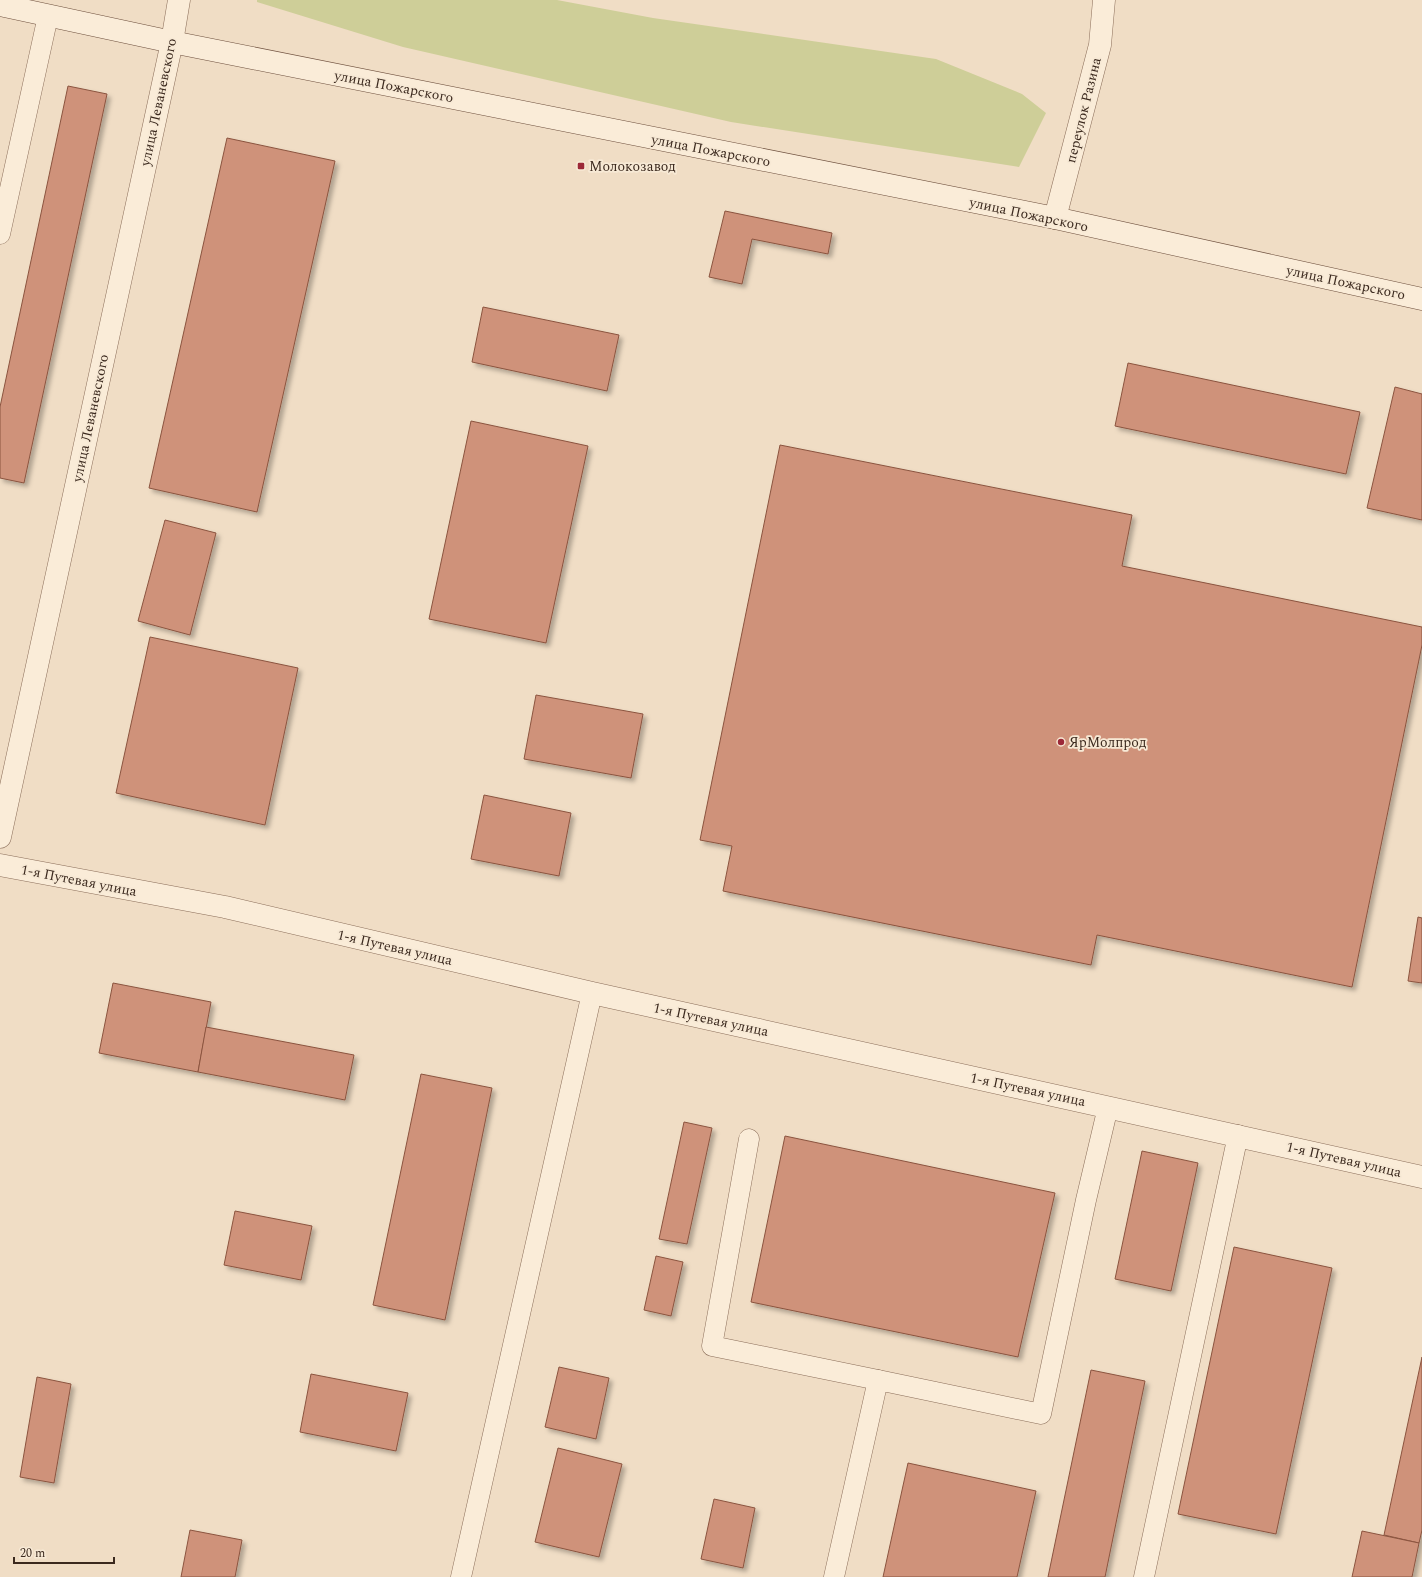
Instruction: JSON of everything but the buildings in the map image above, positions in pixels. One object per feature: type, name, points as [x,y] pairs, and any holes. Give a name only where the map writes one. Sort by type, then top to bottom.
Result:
[{"type":"street","name":"улица Леваневского","points":[[0,837],[172,42],[179,0]]},
{"type":"street","name":"переулок Разина","points":[[1055,218],[1100,45],[1104,0]]},
{"type":"street","name":"улица Пожарского","points":[[0,5],[172,42],[1055,218],[1422,299]]},
{"type":"street","name":"1-я Путевая улица","points":[[0,865],[225,907],[592,993],[1422,1177]]},
{"type":"lane","points":[[0,234],[48,16]]},
{"type":"lane","points":[[461,1577],[592,993]]},
{"type":"lane","points":[[749,1139],[712,1346],[1041,1414],[1086,1200],[1108,1107]]},
{"type":"lane","points":[[1144,1577],[1238,1135]]},
{"type":"lane","points":[[834,1577],[878,1380]]},
{"type":"green space","points":[[257,0],[557,0],[653,18],[936,59],[1022,94],[1046,113],[1019,167],[731,122],[403,47],[257,2]]},
{"type":"place","name":"Молокозавод","points":[[581,166]]},
{"type":"place","name":"ЯрМолпрод","points":[[1061,742]]}]
